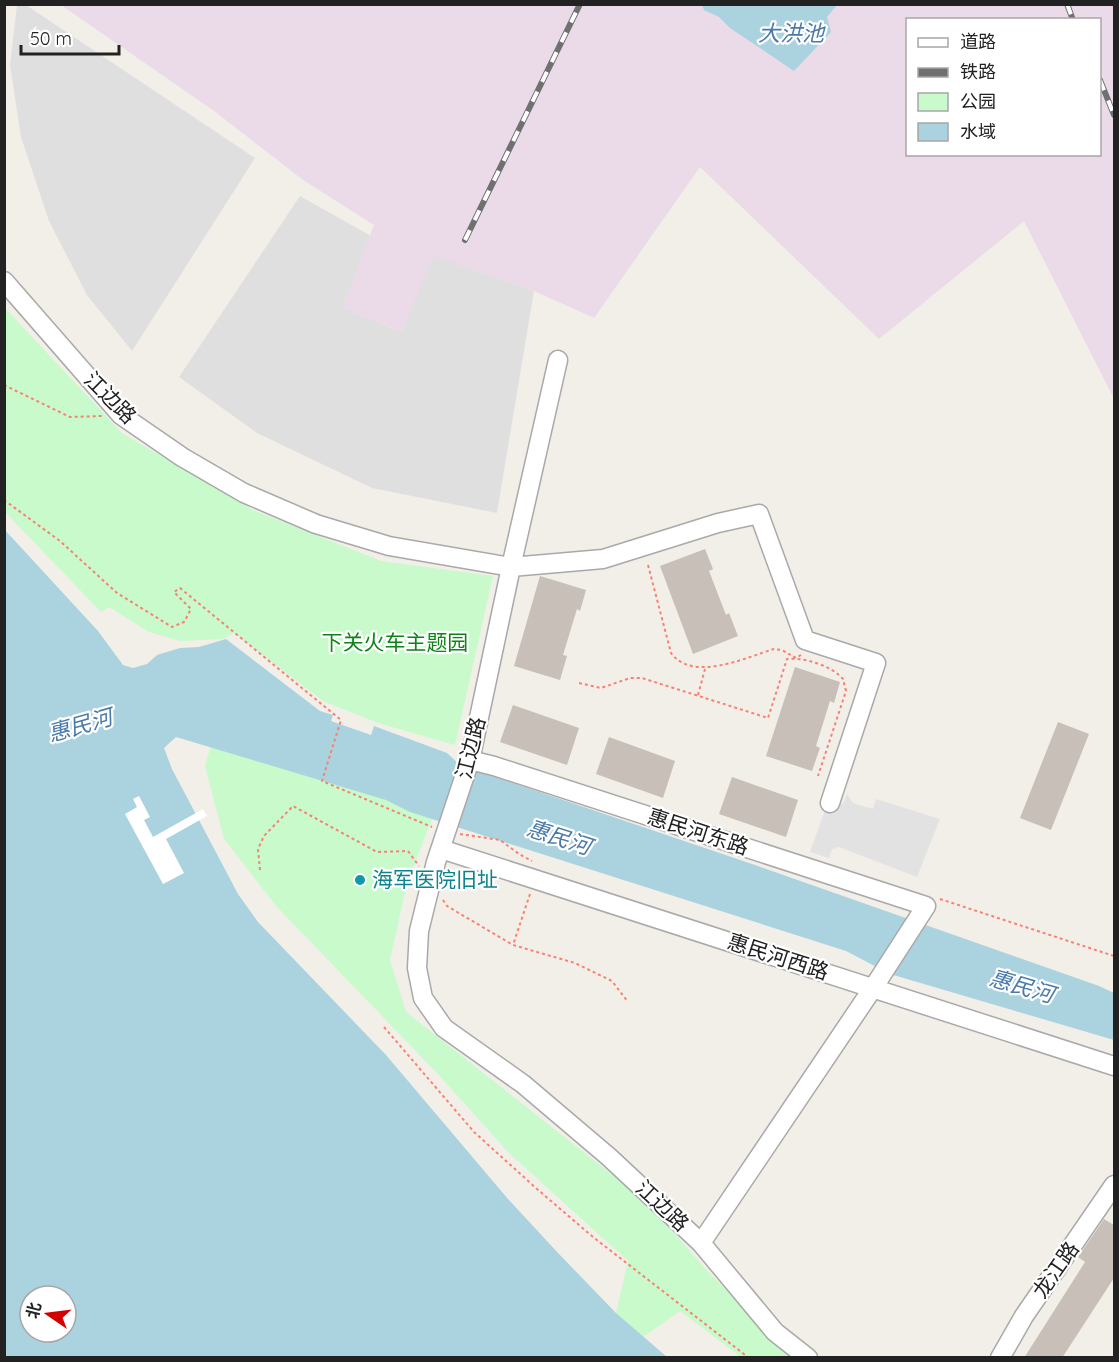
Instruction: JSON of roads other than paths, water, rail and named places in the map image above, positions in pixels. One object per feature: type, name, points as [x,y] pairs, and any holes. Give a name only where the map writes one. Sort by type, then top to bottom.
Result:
[{"type":"street","name":"江边路","points":[[4,281],[121,415],[182,457],[244,493],[316,524],[389,546],[511,567],[470,760],[443,841],[419,932],[417,968],[423,998],[444,1028],[531,1092],[609,1157],[701,1243],[775,1332],[808,1358]]},
{"type":"street","points":[[558,360],[511,567],[603,559],[718,523],[759,514],[807,640],[876,663],[830,803]]},
{"type":"street","name":"惠民河东路","points":[[470,760],[494,766],[925,910],[875,985]]},
{"type":"street","name":"惠民河西路","points":[[443,841],[534,879],[875,985],[1114,1066]]},
{"type":"street","points":[[701,1243],[875,985]]},
{"type":"street","name":"龙江路","points":[[1000,1358],[1024,1316],[1114,1185]]},
{"type":"water","name":"大洪池","points":[[702,4],[837,5],[827,17],[831,32],[794,71],[730,28],[719,17],[704,10]]},
{"type":"water","name":"惠民河","points":[[4,529],[98,631],[123,665],[133,668],[147,664],[157,655],[226,639],[320,711],[333,715],[331,721],[371,735],[374,726],[447,753],[460,765],[755,865],[1114,993],[1114,1040],[890,974],[846,951],[410,812],[386,800],[176,737],[164,748],[172,769],[238,894],[258,922],[386,1055],[508,1199],[559,1254],[616,1313],[667,1357],[5,1357]]},
{"type":"railway","points":[[465,240],[580,4]]},
{"type":"railway","points":[[1067,4],[1072,18]]},
{"type":"railway","points":[[1101,82],[1114,115]]},
{"type":"place","name":"海军医院旧址","points":[[360,880]]},
{"type":"park label","name":"下关火车主题园","points":[[395,643]]}]
